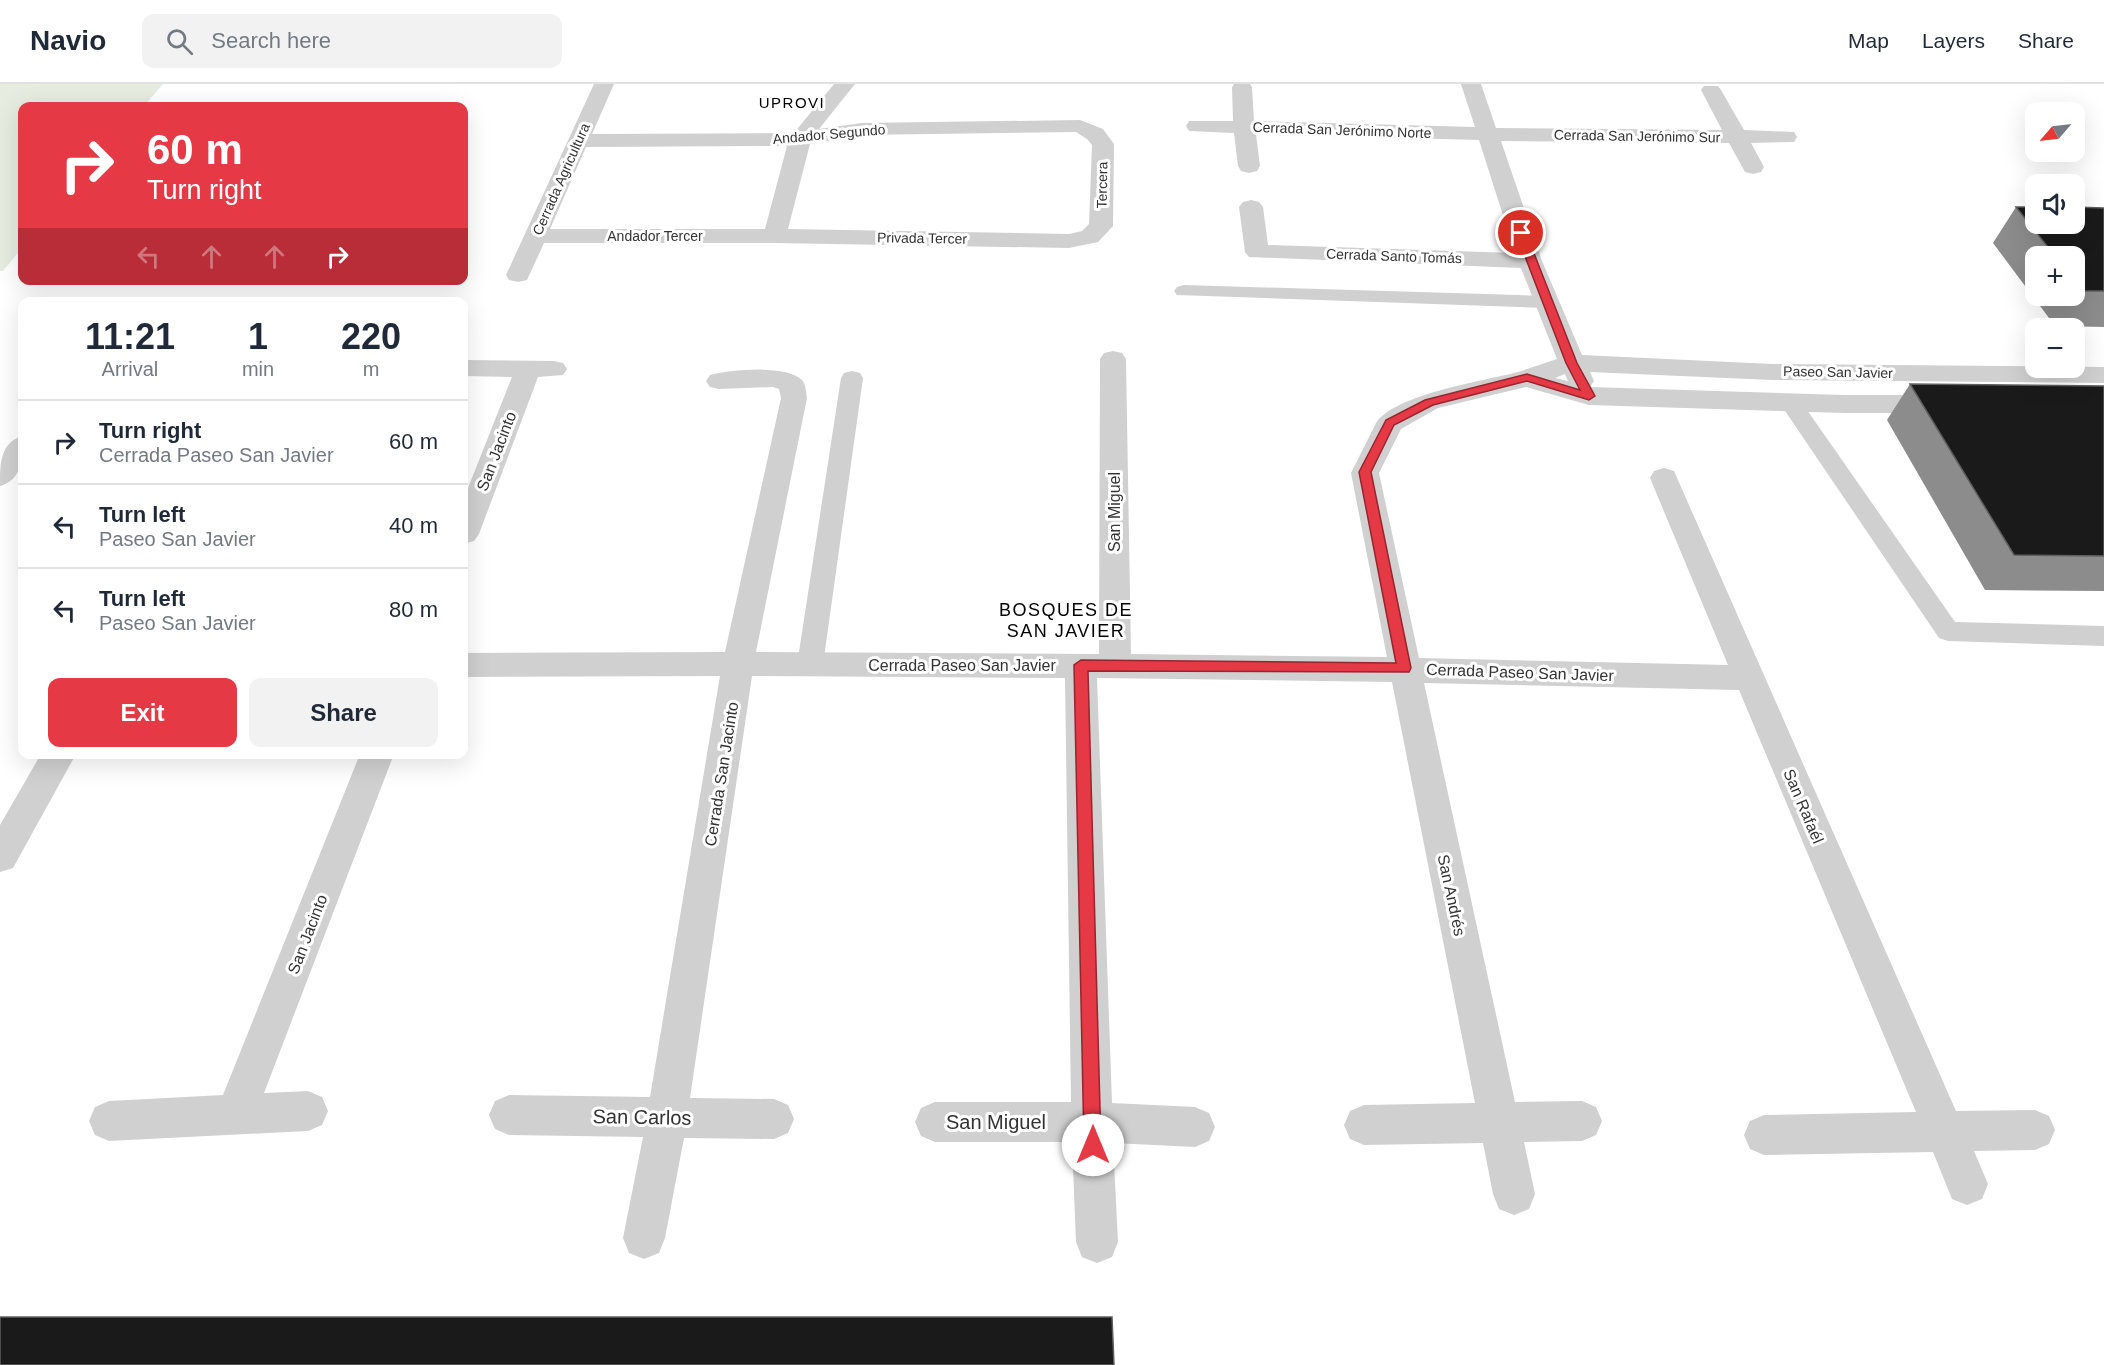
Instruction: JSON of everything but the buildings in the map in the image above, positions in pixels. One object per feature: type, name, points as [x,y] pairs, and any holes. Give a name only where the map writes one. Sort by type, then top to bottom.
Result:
[{"type":"street","name":"Cerrada Agricultura","points":[[518,275],[604,84]]},
{"type":"street","points":[[775,236],[800,139],[845,84]]},
{"type":"street","points":[[1471,84],[1530,261],[1572,363],[1589,396]]},
{"type":"street","points":[[1242,87],[1249,166]]},
{"type":"street","points":[[1711,90],[1753,167]]},
{"type":"street","name":"Andador Segundo","points":[[577,141],[800,139],[862,129],[1080,126],[1095,134],[1103,144]]},
{"type":"street","name":"Cerrada San Jerónimo Norte","points":[[1197,126],[1488,134]]},
{"type":"street","name":"Cerrada San Jerónimo Sur","points":[[1488,134],[1786,137]]},
{"type":"street","name":"Tercera","points":[[1069,240],[1090,237],[1101,226],[1103,144]]},
{"type":"street","name":"Cerrada Santo Tomás","points":[[1251,207],[1257,252],[1530,261]]},
{"type":"street","name":"Andador Tercer","points":[[535,236],[775,236]]},
{"type":"street","name":"Privada Tercer","points":[[775,236],[1069,240]]},
{"type":"street","name":"San Miguel","points":[[1097,1242],[1093,1122],[1098,666],[1113,359]]},
{"type":"street","name":"Paseo San Javier","points":[[1404,668],[1365,472],[1390,423],[1429,402],[1527,378],[1572,363],[1772,372],[2104,375]]},
{"type":"street","name":"San Jacinto","points":[[468,368],[541,369],[468,525]]},
{"type":"street","points":[[1883,373],[1904,404]]},
{"type":"street","name":"Cerrada San Jacinto","points":[[644,1238],[667,1117],[738,663],[794,398],[792,385],[777,378],[719,381]]},
{"type":"street","name":"Paseo San Javier","points":[[1527,378],[1589,396],[1963,404]]},
{"type":"street","points":[[0,476],[18,451]]},
{"type":"street","name":"San Rafaél","points":[[1664,478],[1967,1184]]},
{"type":"street","name":"Cerrada Paseo San Javier","points":[[468,664],[738,663],[1404,668],[1748,678]]},
{"type":"street","name":"San Andrés","points":[[1404,668],[1514,1194]]},
{"type":"street","points":[[0,857],[56,759]]},
{"type":"street","name":"San Jacinto","points":[[236,1114],[375,759]]},
{"type":"street","points":[[109,1121],[308,1111]]},
{"type":"street","name":"San Carlos","points":[[509,1115],[774,1119]]},
{"type":"street","points":[[1364,1125],[1582,1121]]},
{"type":"street","name":"San Miguel","points":[[935,1122],[1093,1122],[1195,1127]]},
{"type":"street","points":[[1764,1135],[2035,1130]]},
{"type":"lane","points":[[1184,291],[1547,302]]},
{"type":"lane","points":[[810,665],[852,378]]},
{"type":"lane","points":[[1790,402],[1948,631],[2104,636]]},
{"type":"shaded area","points":[[0,84],[163,84],[147,102],[18,102],[18,253],[3,271],[0,271]]},
{"type":"district","name":"UPROVI","points":[[792,103]]},
{"type":"district","name":"BOSQUES DE SAN JAVIER","points":[[1066,620]]},
{"type":"route","points":[[1093,1145],[1081,665],[1404,668],[1365,472],[1390,423],[1429,402],[1527,378],[1589,396],[1572,363],[1530,261],[1521,233]]}]
